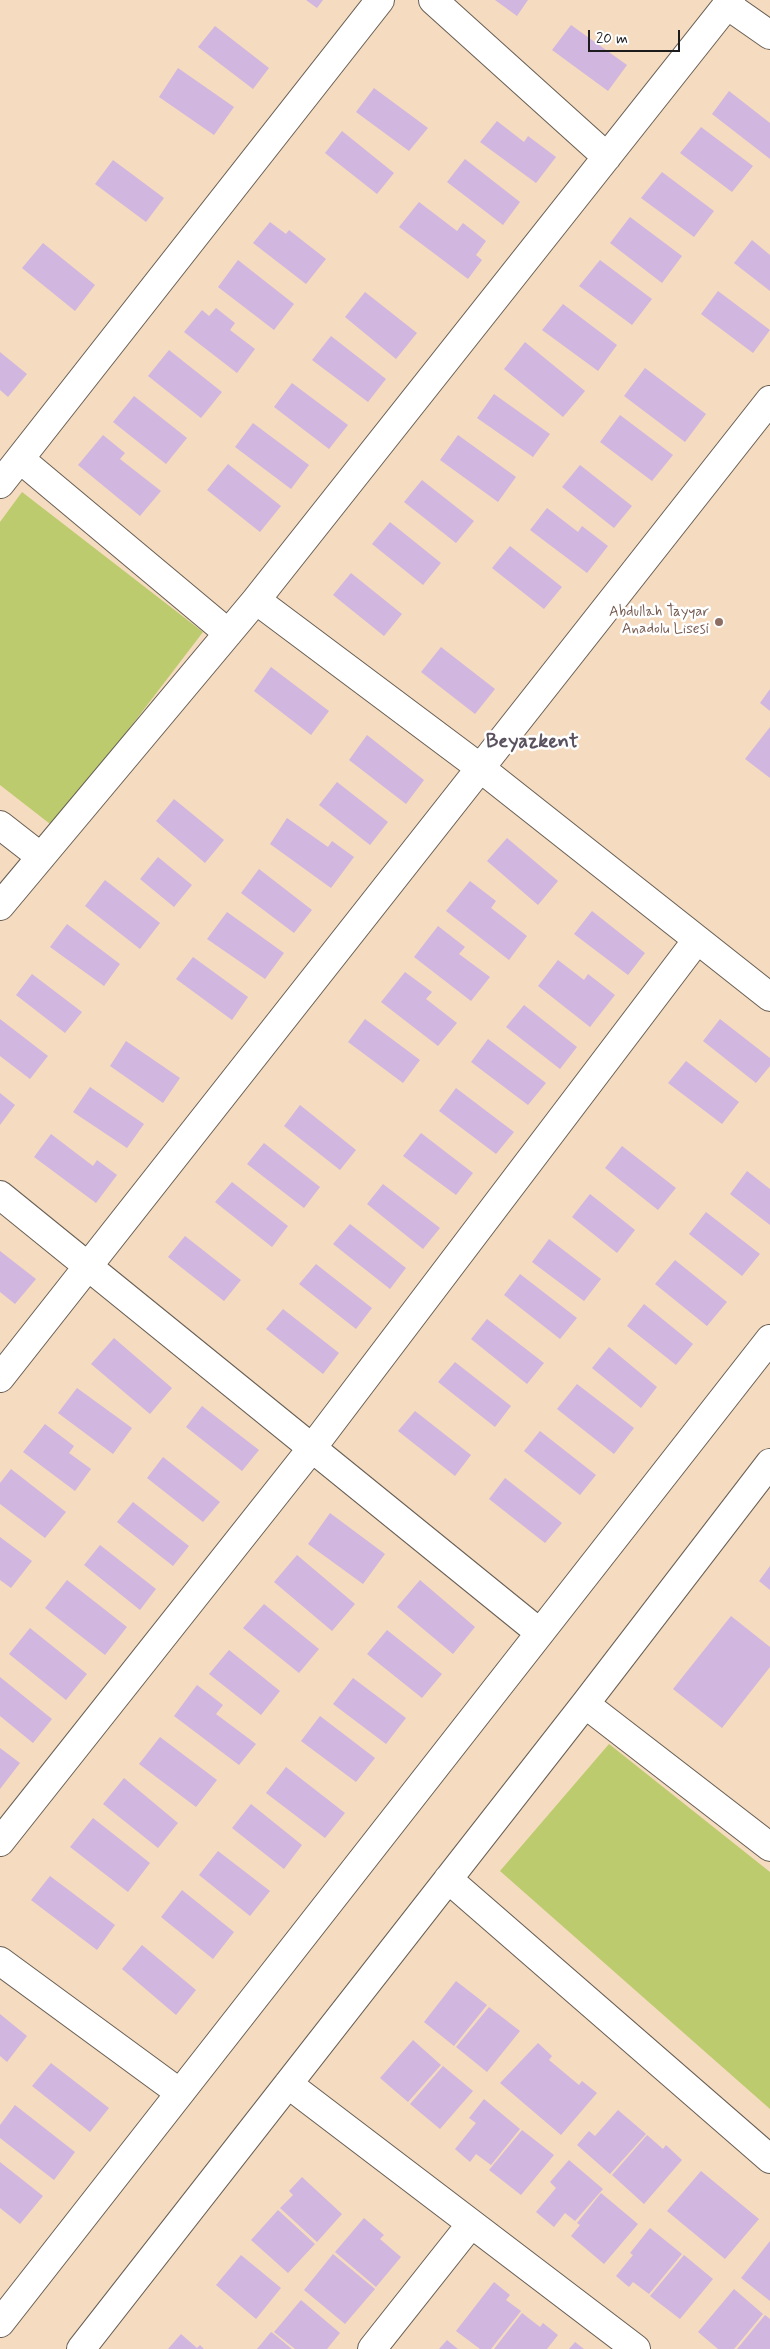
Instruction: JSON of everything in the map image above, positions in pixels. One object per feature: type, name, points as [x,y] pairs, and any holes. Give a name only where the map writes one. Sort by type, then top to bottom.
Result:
[{"type":"street","points":[[0,484],[380,0]]},
{"type":"street","points":[[433,0],[607,158]]},
{"type":"street","points":[[0,906],[256,600],[729,3],[770,35]]},
{"type":"street","points":[[0,1378],[479,767],[770,400]]},
{"type":"street","points":[[20,459],[228,633]]},
{"type":"street","points":[[256,600],[479,767],[770,997]]},
{"type":"street","points":[[0,826],[41,857]]},
{"type":"street","points":[[0,1842],[312,1448],[697,940]]},
{"type":"street","points":[[0,1195],[540,1633]]},
{"type":"street","points":[[0,2323],[770,1339]]},
{"type":"street","points":[[81,2349],[585,1704],[770,1463]]},
{"type":"street","points":[[585,1704],[770,1847]]},
{"type":"street","points":[[448,1879],[770,2159]]},
{"type":"street","points":[[0,1961],[180,2093]]},
{"type":"street","points":[[288,2084],[636,2349]]},
{"type":"street","points":[[372,2349],[472,2224]]},
{"type":"green space","points":[[22,492],[203,632],[54,827],[0,785],[0,522]]},
{"type":"green space","points":[[609,1744],[770,1872],[770,2109],[500,1871]]},
{"type":"building","points":[[306,0],[323,0],[317,8]]},
{"type":"building","points":[[495,0],[528,0],[517,16]]},
{"type":"building","points":[[571,25],[627,65],[608,91],[552,50]]},
{"type":"building","points":[[215,26],[269,68],[253,89],[198,47]]},
{"type":"building","points":[[178,68],[234,107],[214,135],[159,97]]},
{"type":"building","points":[[374,88],[428,128],[409,151],[356,112]]},
{"type":"building","points":[[729,91],[770,123],[770,159],[712,114]]},
{"type":"building","points":[[497,121],[524,142],[528,136],[556,157],[536,183],[480,142]]},
{"type":"building","points":[[701,127],[753,166],[732,192],[680,153]]},
{"type":"building","points":[[342,131],[394,173],[377,194],[325,153]]},
{"type":"building","points":[[465,159],[520,202],[503,225],[447,182]]},
{"type":"building","points":[[113,160],[164,198],[146,222],[95,184]]},
{"type":"building","points":[[662,172],[714,211],[694,237],[641,198]]},
{"type":"building","points":[[419,202],[457,231],[463,223],[486,241],[476,255],[482,260],[468,279],[399,227]]},
{"type":"building","points":[[630,217],[682,256],[662,283],[610,243]]},
{"type":"building","points":[[270,222],[286,234],[289,230],[326,259],[306,284],[253,243]]},
{"type":"building","points":[[752,240],[770,255],[770,291],[734,263]]},
{"type":"building","points":[[43,243],[95,285],[75,311],[22,268]]},
{"type":"building","points":[[238,260],[294,304],[274,330],[218,287]]},
{"type":"building","points":[[600,260],[652,299],[632,325],[579,286]]},
{"type":"building","points":[[718,291],[770,330],[753,353],[701,314]]},
{"type":"building","points":[[365,292],[417,333],[396,359],[345,317]]},
{"type":"building","points":[[563,304],[617,345],[598,371],[542,330]]},
{"type":"building","points":[[216,308],[235,323],[230,330],[255,349],[237,373],[184,332],[202,310],[209,316]]},
{"type":"building","points":[[331,336],[386,379],[368,402],[312,360]]},
{"type":"building","points":[[525,342],[585,391],[563,417],[504,369]]},
{"type":"building","points":[[169,350],[222,392],[201,418],[148,376]]},
{"type":"building","points":[[0,352],[27,374],[8,397],[0,390]]},
{"type":"building","points":[[645,368],[706,414],[685,442],[624,396]]},
{"type":"building","points":[[292,383],[348,425],[329,449],[274,407]]},
{"type":"building","points":[[494,394],[550,434],[533,457],[477,418]]},
{"type":"building","points":[[134,396],[187,438],[166,464],[113,422]]},
{"type":"building","points":[[620,415],[673,455],[652,481],[600,442]]},
{"type":"building","points":[[253,423],[309,465],[291,489],[235,447]]},
{"type":"building","points":[[103,435],[125,453],[120,459],[161,491],[140,516],[78,465]]},
{"type":"building","points":[[458,435],[516,477],[498,502],[440,460]]},
{"type":"building","points":[[228,464],[281,506],[260,532],[207,490]]},
{"type":"building","points":[[580,465],[632,506],[614,528],[562,487]]},
{"type":"building","points":[[422,480],[474,521],[456,543],[404,502]]},
{"type":"building","points":[[547,508],[578,532],[582,526],[608,546],[587,573],[530,530]]},
{"type":"building","points":[[390,522],[441,563],[423,585],[372,544]]},
{"type":"building","points":[[510,546],[562,587],[544,609],[492,568]]},
{"type":"building","points":[[351,573],[402,614],[384,636],[333,595]]},
{"type":"building","points":[[441,647],[495,689],[475,714],[421,672]]},
{"type":"building","points":[[271,667],[329,711],[311,735],[254,691]]},
{"type":"building","points":[[770,689],[770,711],[760,703]]},
{"type":"building","points":[[770,727],[770,778],[745,759]]},
{"type":"building","points":[[367,735],[424,780],[406,804],[349,760]]},
{"type":"building","points":[[337,782],[388,822],[370,845],[319,805]]},
{"type":"building","points":[[174,799],[224,840],[205,863],[156,821]]},
{"type":"building","points":[[287,818],[328,847],[332,841],[354,857],[331,888],[270,844]]},
{"type":"building","points":[[507,838],[558,881],[538,905],[487,861]]},
{"type":"building","points":[[158,857],[192,885],[174,907],[140,879]]},
{"type":"building","points":[[259,869],[312,910],[294,933],[241,893]]},
{"type":"building","points":[[105,880],[160,923],[140,949],[85,906]]},
{"type":"building","points":[[470,881],[496,901],[491,908],[527,936],[509,960],[446,911]]},
{"type":"building","points":[[592,911],[645,953],[628,975],[574,934]]},
{"type":"building","points":[[227,912],[284,953],[265,979],[207,939]]},
{"type":"building","points":[[67,924],[120,964],[104,986],[50,947]]},
{"type":"building","points":[[438,926],[465,947],[459,954],[490,977],[471,1001],[414,957]]},
{"type":"building","points":[[193,957],[248,997],[232,1020],[176,979]]},
{"type":"building","points":[[558,960],[584,980],[588,974],[615,995],[590,1027],[538,986]]},
{"type":"building","points":[[405,972],[432,992],[426,999],[457,1023],[438,1046],[381,1002]]},
{"type":"building","points":[[32,974],[82,1012],[65,1033],[16,995]]},
{"type":"building","points":[[524,1005],[577,1047],[560,1069],[506,1027]]},
{"type":"building","points":[[0,1019],[48,1056],[30,1079],[0,1056]]},
{"type":"building","points":[[365,1019],[420,1060],[403,1083],[348,1042]]},
{"type":"building","points":[[720,1019],[770,1058],[770,1066],[756,1083],[703,1041]]},
{"type":"building","points":[[488,1039],[546,1083],[528,1105],[471,1062]]},
{"type":"building","points":[[126,1041],[180,1078],[163,1103],[110,1066]]},
{"type":"building","points":[[686,1061],[739,1102],[722,1124],[668,1083]]},
{"type":"building","points":[[90,1087],[144,1124],[127,1148],[73,1112]]},
{"type":"building","points":[[456,1088],[514,1132],[496,1154],[439,1111]]},
{"type":"building","points":[[0,1093],[15,1105],[0,1125]]},
{"type":"building","points":[[300,1105],[356,1150],[340,1170],[284,1126]]},
{"type":"building","points":[[421,1133],[473,1173],[456,1195],[403,1156]]},
{"type":"building","points":[[51,1134],[93,1166],[97,1160],[117,1175],[96,1203],[34,1157]]},
{"type":"building","points":[[264,1143],[320,1187],[304,1208],[247,1164]]},
{"type":"building","points":[[622,1146],[676,1188],[658,1210],[605,1168]]},
{"type":"building","points":[[747,1171],[770,1189],[770,1225],[730,1194]]},
{"type":"building","points":[[232,1182],[288,1226],[272,1247],[215,1202]]},
{"type":"building","points":[[383,1184],[440,1228],[423,1249],[367,1204]]},
{"type":"building","points":[[590,1194],[635,1230],[617,1253],[572,1217]]},
{"type":"building","points":[[706,1212],[760,1254],[742,1276],[689,1234]]},
{"type":"building","points":[[350,1224],[406,1268],[390,1289],[333,1244]]},
{"type":"building","points":[[185,1236],[241,1280],[224,1301],[168,1257]]},
{"type":"building","points":[[549,1239],[601,1279],[584,1301],[532,1262]]},
{"type":"building","points":[[0,1251],[36,1279],[15,1304],[0,1292]]},
{"type":"building","points":[[675,1260],[727,1302],[707,1326],[655,1284]]},
{"type":"building","points":[[316,1264],[372,1308],[356,1329],[299,1284]]},
{"type":"building","points":[[520,1274],[577,1318],[560,1339],[504,1295]]},
{"type":"building","points":[[644,1304],[693,1344],[676,1365],[627,1326]]},
{"type":"building","points":[[283,1309],[339,1353],[323,1374],[266,1329]]},
{"type":"building","points":[[487,1319],[544,1363],[527,1384],[471,1339]]},
{"type":"building","points":[[114,1338],[172,1388],[150,1414],[91,1364]]},
{"type":"building","points":[[609,1347],[657,1387],[641,1408],[592,1368]]},
{"type":"building","points":[[455,1362],[511,1406],[495,1427],[438,1382]]},
{"type":"building","points":[[577,1384],[634,1428],[614,1454],[557,1409]]},
{"type":"building","points":[[77,1388],[132,1428],[113,1454],[58,1413]]},
{"type":"building","points":[[202,1406],[259,1450],[242,1471],[186,1427]]},
{"type":"building","points":[[415,1411],[471,1455],[455,1476],[398,1431]]},
{"type":"building","points":[[45,1424],[74,1446],[69,1453],[91,1469],[75,1491],[23,1452]]},
{"type":"building","points":[[540,1431],[596,1475],[580,1495],[524,1451]]},
{"type":"building","points":[[163,1457],[220,1502],[203,1522],[147,1478]]},
{"type":"building","points":[[11,1469],[66,1512],[45,1538],[0,1504],[0,1483]]},
{"type":"building","points":[[505,1478],[562,1523],[545,1543],[489,1499]]},
{"type":"building","points":[[133,1502],[189,1546],[173,1566],[117,1522]]},
{"type":"building","points":[[330,1513],[385,1554],[363,1584],[308,1544]]},
{"type":"building","points":[[0,1537],[32,1561],[11,1588],[0,1580]]},
{"type":"building","points":[[100,1545],[156,1589],[140,1610],[84,1565]]},
{"type":"building","points":[[297,1555],[355,1604],[332,1631],[274,1582]]},
{"type":"building","points":[[770,1566],[770,1590],[759,1581]]},
{"type":"building","points":[[67,1580],[127,1627],[105,1655],[45,1608]]},
{"type":"building","points":[[420,1580],[475,1627],[453,1654],[397,1607]]},
{"type":"building","points":[[264,1604],[319,1649],[299,1673],[243,1628]]},
{"type":"building","points":[[731,1616],[770,1647],[770,1667],[722,1728],[673,1689]]},
{"type":"building","points":[[30,1628],[87,1674],[66,1700],[9,1654]]},
{"type":"building","points":[[387,1630],[442,1674],[422,1698],[367,1654]]},
{"type":"building","points":[[229,1650],[280,1691],[261,1715],[209,1674]]},
{"type":"building","points":[[0,1677],[52,1719],[33,1743],[0,1716]]},
{"type":"building","points":[[353,1678],[406,1718],[386,1744],[333,1704]]},
{"type":"building","points":[[197,1685],[223,1705],[216,1714],[256,1744],[239,1765],[174,1716]]},
{"type":"building","points":[[320,1716],[375,1758],[356,1782],[301,1741]]},
{"type":"building","points":[[160,1737],[217,1780],[196,1807],[139,1764]]},
{"type":"building","points":[[0,1748],[20,1763],[0,1789]]},
{"type":"building","points":[[286,1767],[345,1813],[325,1838],[266,1793]]},
{"type":"building","points":[[124,1778],[178,1823],[158,1848],[103,1804]]},
{"type":"building","points":[[251,1804],[302,1845],[284,1869],[232,1828]]},
{"type":"building","points":[[93,1818],[150,1863],[128,1892],[70,1847]]},
{"type":"building","points":[[218,1851],[270,1891],[250,1916],[199,1875]]},
{"type":"building","points":[[50,1876],[115,1925],[97,1950],[31,1900]]},
{"type":"building","points":[[182,1890],[234,1932],[213,1959],[161,1917]]},
{"type":"building","points":[[142,1945],[196,1990],[176,2015],[122,1969]]},
{"type":"building","points":[[456,1981],[487,2005],[454,2046],[424,2022]]},
{"type":"building","points":[[489,2007],[520,2031],[487,2072],[456,2047]]},
{"type":"building","points":[[0,2014],[27,2036],[7,2062],[0,2056]]},
{"type":"building","points":[[413,2040],[441,2065],[408,2102],[380,2078]]},
{"type":"building","points":[[538,2043],[552,2056],[549,2060],[579,2085],[582,2081],[597,2093],[561,2135],[500,2083]]},
{"type":"building","points":[[51,2063],[109,2108],[90,2132],[32,2086]]},
{"type":"building","points":[[443,2066],[473,2091],[440,2129],[410,2104]]},
{"type":"building","points":[[484,2099],[520,2129],[491,2165],[476,2154],[470,2162],[455,2149],[476,2123],[469,2118]]},
{"type":"building","points":[[15,2105],[75,2152],[54,2180],[0,2138],[0,2125]]},
{"type":"building","points":[[618,2110],[646,2134],[610,2174],[577,2145],[589,2131],[595,2136]]},
{"type":"building","points":[[522,2130],[554,2155],[521,2195],[489,2170]]},
{"type":"building","points":[[647,2135],[663,2149],[666,2145],[682,2160],[644,2204],[612,2175]]},
{"type":"building","points":[[569,2160],[603,2189],[575,2221],[565,2213],[554,2227],[536,2212],[556,2188],[550,2182]]},
{"type":"building","points":[[0,2162],[43,2196],[20,2224],[0,2208]]},
{"type":"building","points":[[701,2171],[759,2219],[725,2259],[667,2211]]},
{"type":"building","points":[[302,2177],[342,2214],[317,2242],[280,2208],[293,2195],[289,2191]]},
{"type":"building","points":[[601,2193],[638,2224],[604,2264],[571,2236],[580,2225],[577,2223]]},
{"type":"building","points":[[278,2210],[315,2244],[288,2273],[251,2240]]},
{"type":"building","points":[[364,2218],[384,2235],[380,2239],[401,2257],[376,2287],[335,2252]]},
{"type":"building","points":[[650,2228],[682,2254],[649,2294],[633,2282],[629,2287],[616,2276],[633,2255],[630,2253]]},
{"type":"building","points":[[770,2241],[770,2301],[741,2278]]},
{"type":"building","points":[[333,2254],[375,2289],[345,2324],[304,2290]]},
{"type":"building","points":[[241,2255],[281,2288],[256,2319],[216,2285]]},
{"type":"building","points":[[684,2255],[713,2279],[680,2319],[650,2296]]},
{"type":"building","points":[[494,2282],[510,2295],[506,2300],[521,2311],[491,2349],[480,2349],[456,2331]]},
{"type":"building","points":[[734,2289],[763,2314],[734,2349],[718,2349],[698,2332]]},
{"type":"building","points":[[301,2300],[340,2333],[327,2349],[295,2349],[274,2332]]},
{"type":"building","points":[[522,2313],[540,2327],[543,2323],[558,2335],[547,2349],[494,2349]]},
{"type":"building","points":[[765,2315],[770,2319],[770,2349],[737,2349]]},
{"type":"building","points":[[271,2332],[274,2334],[292,2349],[257,2349]]},
{"type":"building","points":[[181,2334],[197,2348],[200,2345],[204,2349],[168,2349]]},
{"type":"building","points":[[447,2340],[458,2349],[439,2349]]},
{"type":"building","points":[[575,2342],[584,2349],[569,2349]]},
{"type":"place","name":"Abdullah Tayyar Anadolu Lisesi","points":[[719,622]]},
{"type":"district","name":"Beyazkent","points":[[532,743]]}]
